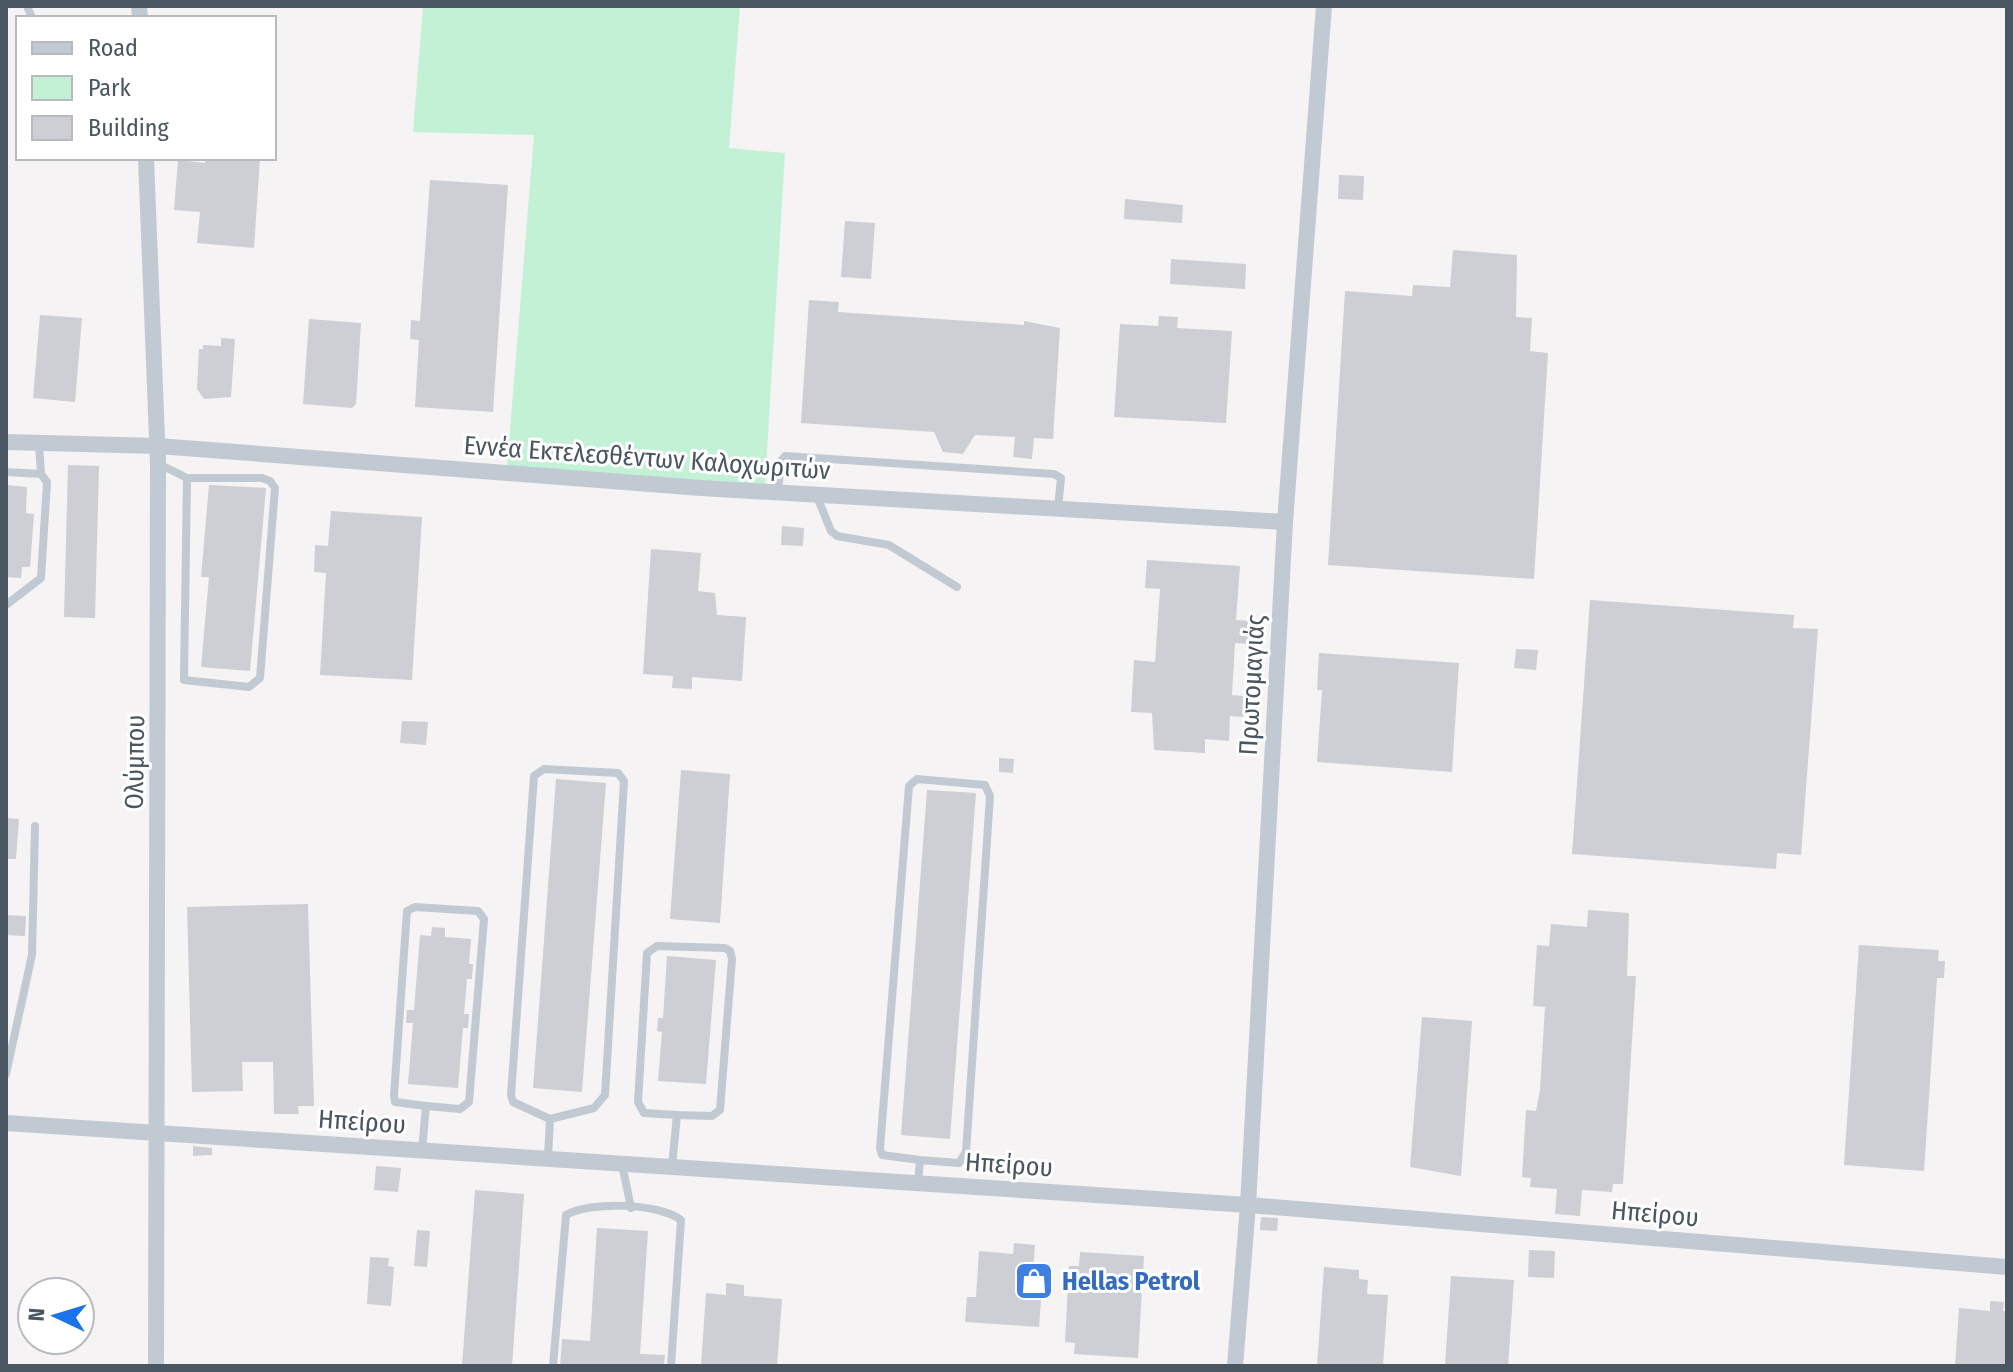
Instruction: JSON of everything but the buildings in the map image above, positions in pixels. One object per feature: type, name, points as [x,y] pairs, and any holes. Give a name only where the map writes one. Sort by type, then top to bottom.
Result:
[{"type":"street","name":"Πρωτομαγιάς","points":[[1235,1366],[1248,1205],[1285,522],[1324,6]]},
{"type":"street","name":"Ολύμπου","points":[[146,160],[158,455],[160,706],[155,1133],[156,1366]]},
{"type":"street","name":"Εννέα Εκτελεσθέντων Καλοχωριτών","points":[[6,442],[158,455],[1285,522]]},
{"type":"street","name":"Ηπείρου","points":[[6,1123],[1248,1205],[2007,1267]]},
{"type":"lane","points":[[6,605],[41,578],[47,482],[41,474],[39,444]]},
{"type":"lane","points":[[158,455],[187,478],[262,478],[270,481],[275,488],[260,678],[249,687],[184,680],[187,478]]},
{"type":"lane","points":[[778,491],[781,461],[785,456],[1054,474],[1061,478],[1058,508]]},
{"type":"lane","points":[[6,472],[41,474]]},
{"type":"lane","points":[[816,493],[831,531],[837,536],[889,545],[957,587]]},
{"type":"lane","points":[[544,769],[618,773],[624,781],[605,1095],[594,1108],[550,1119],[513,1102],[511,1095],[534,776],[544,769]]},
{"type":"lane","points":[[917,779],[985,785],[990,796],[966,1152],[959,1163],[920,1160],[887,1158],[880,1148],[909,786],[917,779]]},
{"type":"lane","points":[[6,1074],[32,955],[35,826]]},
{"type":"lane","points":[[415,907],[478,911],[484,919],[469,1102],[460,1109],[426,1106],[395,1102],[394,1095],[407,911],[415,907]]},
{"type":"lane","points":[[657,946],[725,948],[730,951],[732,959],[720,1110],[712,1116],[677,1115],[644,1113],[638,1102],[647,953],[657,946]]},
{"type":"lane","points":[[422,1150],[426,1106]]},
{"type":"lane","points":[[672,1166],[677,1115]]},
{"type":"lane","points":[[548,1157],[550,1119]]},
{"type":"lane","points":[[918,1183],[920,1160]]},
{"type":"lane","points":[[621,1163],[631,1208]]},
{"type":"lane","points":[[553,1366],[566,1215],[588,1206],[665,1211],[681,1220],[671,1366]]},
{"type":"green space","points":[[423,6],[740,6],[729,148],[785,153],[765,485],[507,467],[534,135],[413,132]]},
{"type":"place","name":"Hellas Petrol","points":[[1034,1281]]}]
